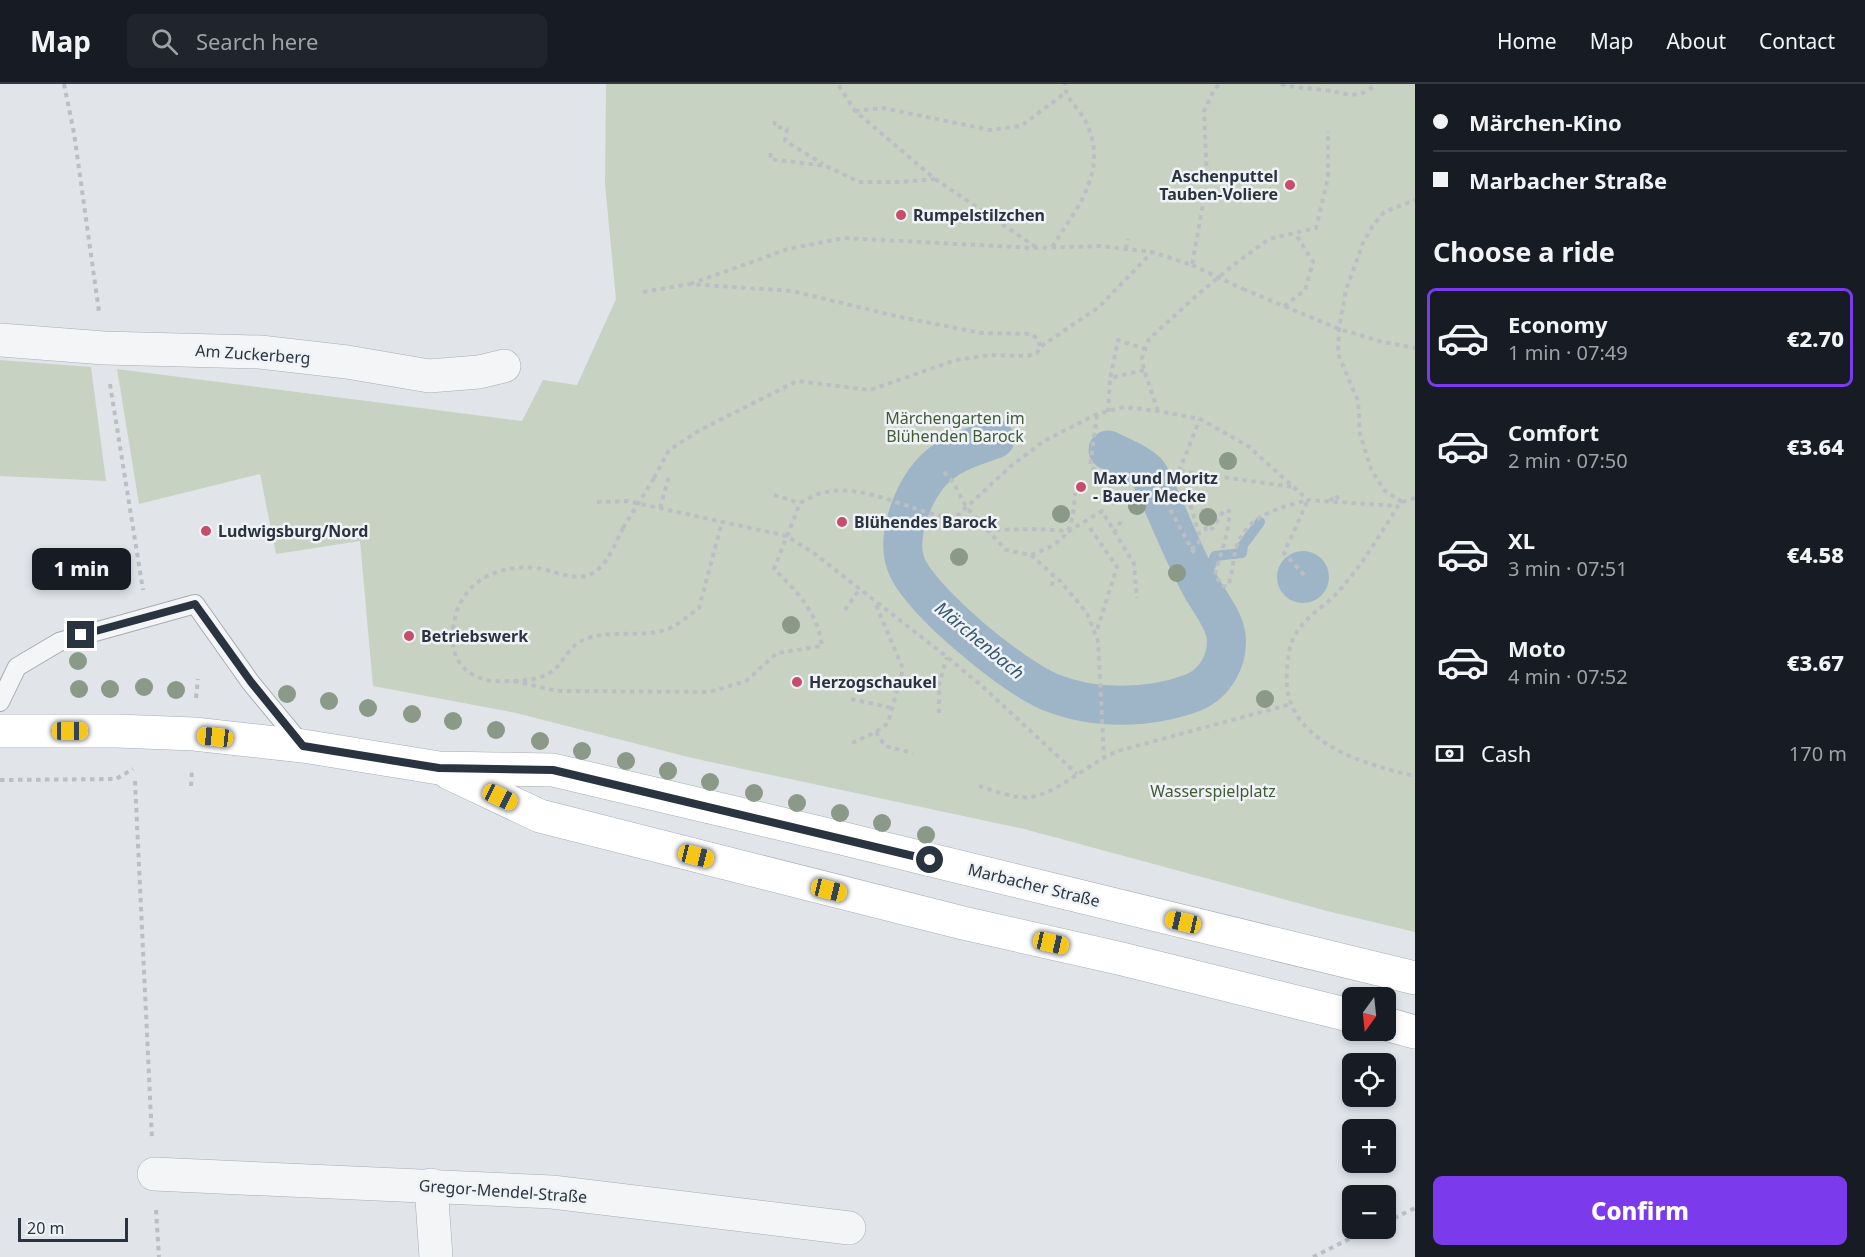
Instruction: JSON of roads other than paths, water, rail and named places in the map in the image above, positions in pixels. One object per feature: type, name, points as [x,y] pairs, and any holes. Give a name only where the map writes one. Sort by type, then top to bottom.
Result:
[{"type":"main road","name":"Marbacher Straße","points":[[0,731],[117,731],[183,734],[303,746],[439,768],[553,770],[1415,978]]},
{"type":"main road","name":"Marbacher Straße","points":[[439,768],[540,816],[963,923],[1118,958],[1342,1013]]},
{"type":"main road","points":[[1396,1027],[1415,1032]]},
{"type":"street","name":"Am Zuckerberg","points":[[0,340],[104,348],[260,352],[347,362],[429,376],[479,372],[504,366]]},
{"type":"street","name":"Gregor-Mendel-Straße","points":[[154,1174],[552,1192],[849,1228]]},
{"type":"street","points":[[431,1185],[436,1257]]},
{"type":"lane","points":[[0,702],[17,667],[59,642],[195,604],[251,682],[303,746]]},
{"type":"water","points":[[1298,551],[1308,551],[1322,558],[1329,577],[1322,596],[1308,603],[1298,603],[1288,599],[1281,592],[1277,582],[1277,572],[1281,562],[1288,555]]},
{"type":"waterway","name":"Märchenbach","points":[[995,439],[944,461],[929,475],[914,499],[908,514],[903,543],[908,569],[918,584],[951,620],[972,638],[1014,671],[1050,692],[1085,702],[1121,705],[1158,702],[1192,693],[1214,677],[1223,661],[1226,644],[1224,628],[1194,573],[1149,475],[1143,468],[1108,450]]},
{"type":"waterway","points":[[1196,577],[1211,565],[1215,556],[1242,553],[1243,545],[1260,522]]},
{"type":"place","name":"Aschenputtel Tauben-Voliere","points":[[1290,185]]},
{"type":"place","name":"Rumpelstilzchen","points":[[901,215]]},
{"type":"place","name":"Max und Moritz - Bauer Mecke","points":[[1081,487]]},
{"type":"place","name":"Blühendes Barock","points":[[842,522]]},
{"type":"place","name":"Ludwigsburg/Nord","points":[[206,531]]},
{"type":"place","name":"Betriebswerk","points":[[409,636]]},
{"type":"place","name":"Herzogschaukel","points":[[797,682]]},
{"type":"park label","name":"Märchengarten im Blühenden Barock","points":[[955,427]]},
{"type":"park label","name":"Wasserspielplatz","points":[[1213,791]]}]
